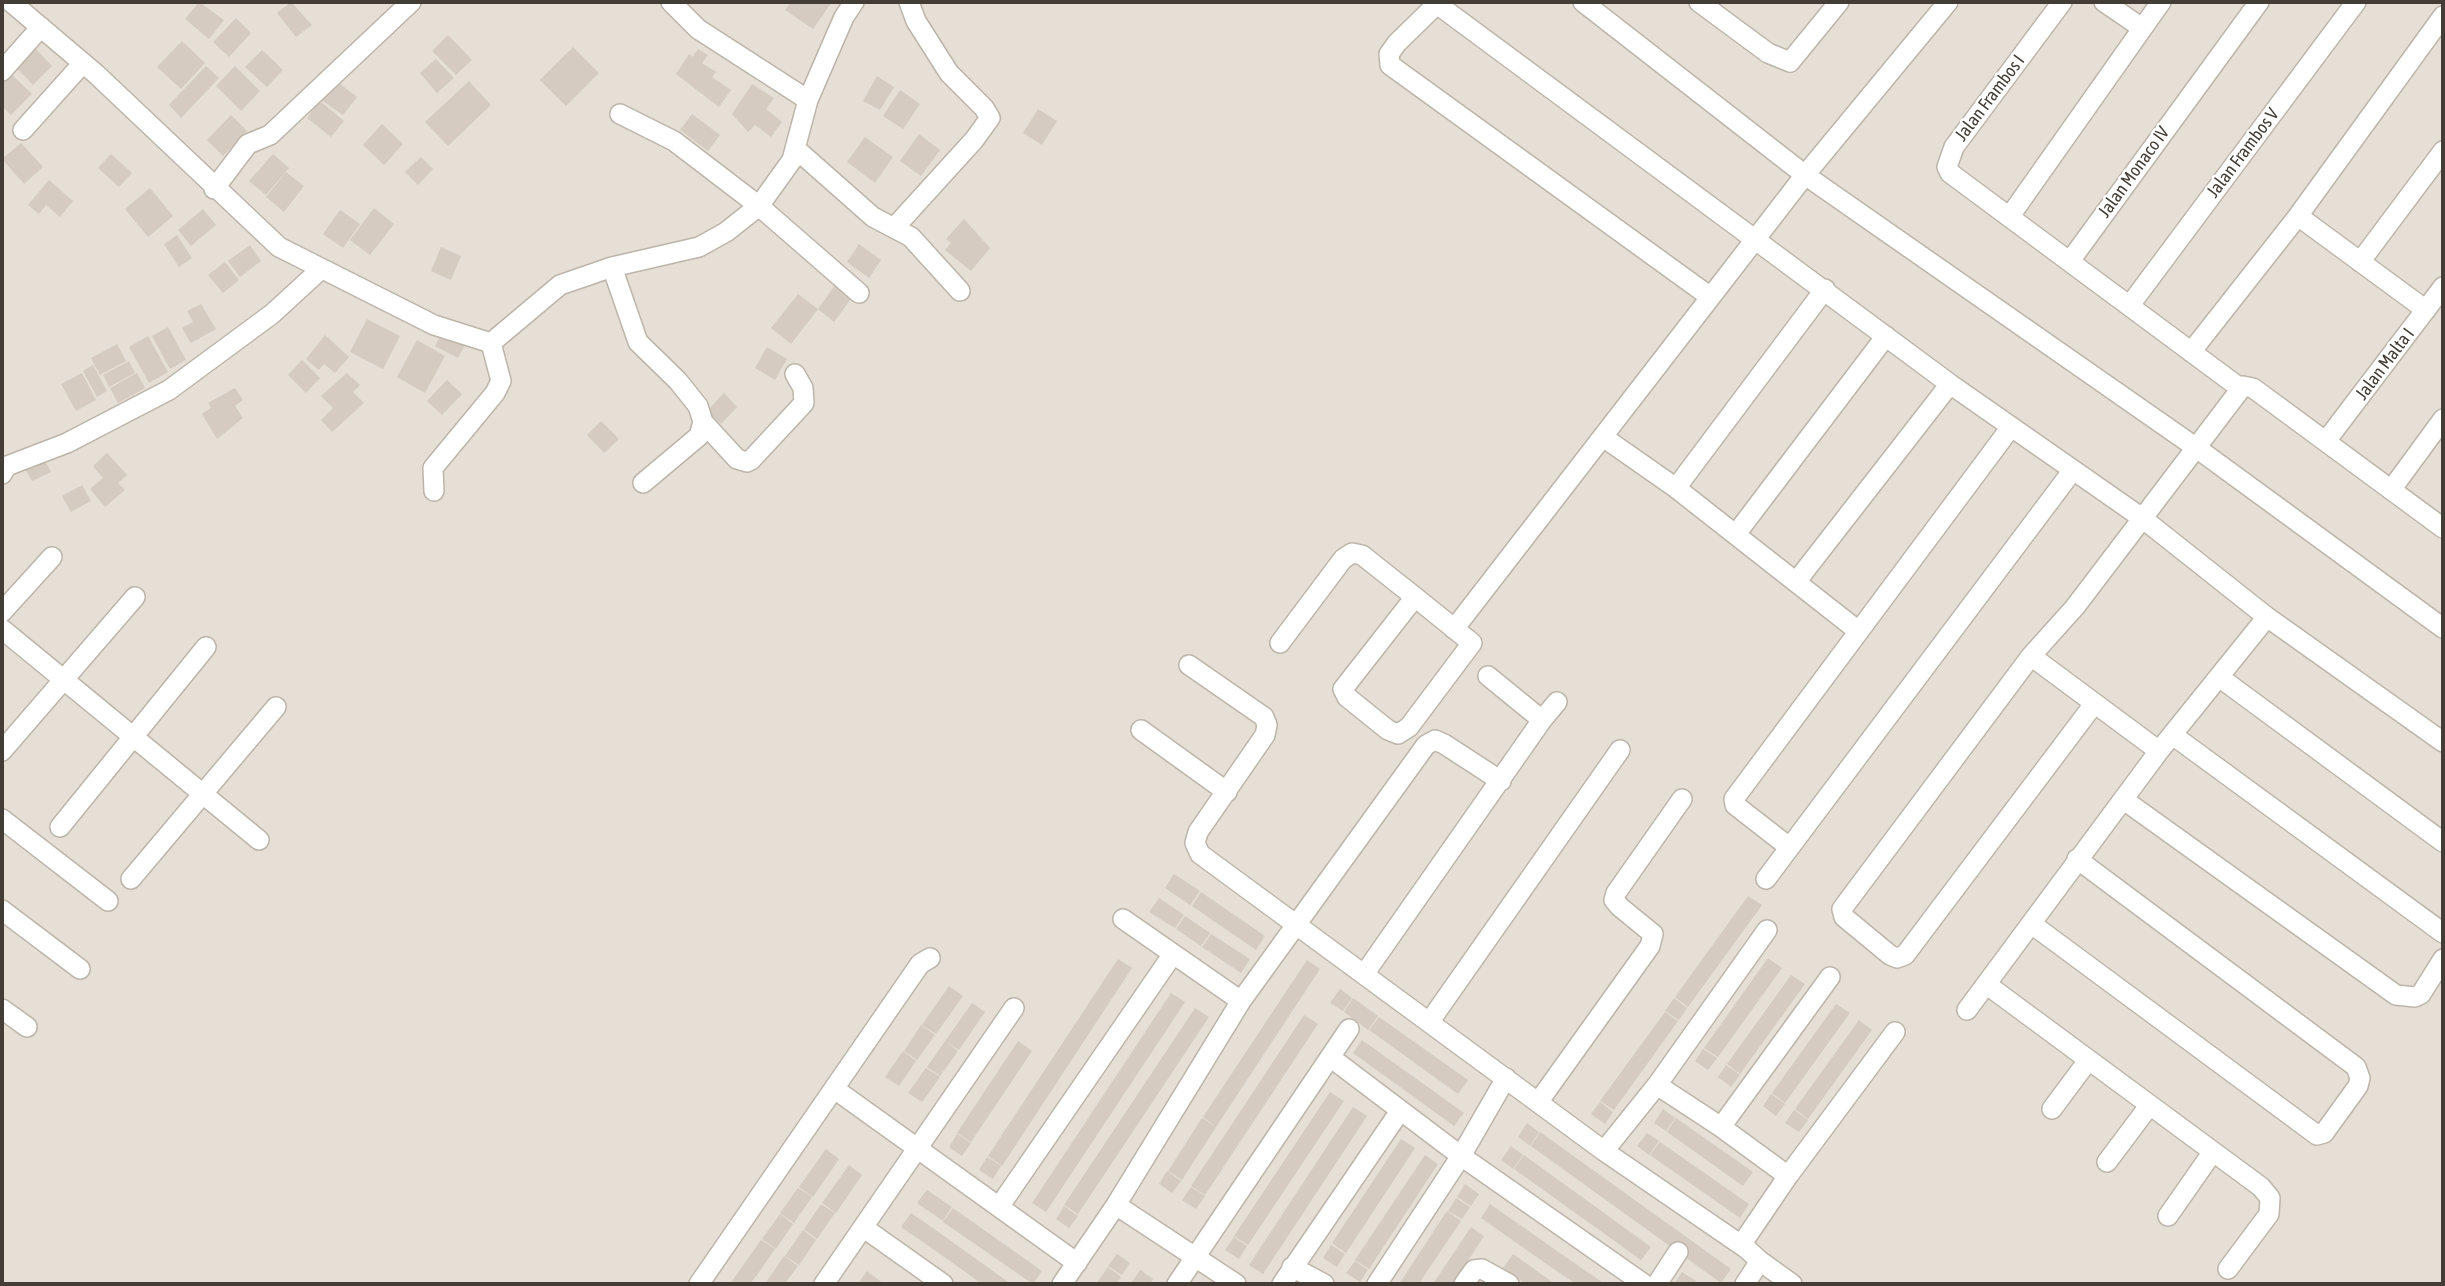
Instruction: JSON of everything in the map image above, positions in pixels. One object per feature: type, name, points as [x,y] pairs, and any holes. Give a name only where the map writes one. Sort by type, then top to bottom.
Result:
[{"type":"street","points":[[11,2],[83,63],[214,189],[279,247],[320,270],[434,325],[491,343]]},
{"type":"street","points":[[214,189],[248,144],[270,135],[411,2]]},
{"type":"street","points":[[671,2],[698,29],[808,100]]},
{"type":"street","points":[[491,343],[560,285],[612,267],[699,247],[726,232],[759,206],[792,160],[808,100],[854,2]]},
{"type":"street","points":[[894,228],[965,151],[990,118],[984,108],[948,73],[916,21],[909,2]]},
{"type":"street","points":[[1583,2],[1805,175],[2198,449],[2443,628]]},
{"type":"street","points":[[1699,2],[1768,53],[1790,62],[1836,3]]},
{"type":"street","points":[[1454,629],[1709,296],[1948,2]]},
{"type":"street","name":"Jalan Frambos I","points":[[2062,2],[1948,159],[1950,173],[2240,388],[2246,385],[2253,388],[2443,528]]},
{"type":"street","points":[[2104,2],[2141,28]]},
{"type":"street","points":[[2010,216],[2161,2]]},
{"type":"street","name":"Jalan Monaco IV","points":[[2070,261],[2259,2]]},
{"type":"street","name":"Jalan Frambos V","points":[[2130,305],[2356,2]]},
{"type":"street","points":[[1709,296],[1390,65],[1389,54],[1438,3],[1950,384],[2142,518],[2267,617],[2443,742]]},
{"type":"street","points":[[2191,352],[2298,216],[2443,16]]},
{"type":"street","points":[[2,71],[41,27]]},
{"type":"street","points":[[23,130],[83,63]]},
{"type":"street","points":[[620,114],[674,142],[759,206],[859,293]]},
{"type":"street","points":[[796,149],[873,217],[911,237],[960,291]]},
{"type":"street","points":[[2360,262],[2443,150]]},
{"type":"street","points":[[2298,216],[2426,310]]},
{"type":"street","points":[[612,267],[638,342],[678,381],[698,406],[703,422],[737,459],[747,462],[804,403],[803,388],[795,374]]},
{"type":"street","points":[[2,474],[7,466],[66,443],[169,390],[272,314],[320,270]]},
{"type":"street","name":"Jalan Malta I","points":[[2326,441],[2443,288]]},
{"type":"street","points":[[1676,488],[1825,289]]},
{"type":"street","points":[[1736,534],[1886,336]]},
{"type":"street","points":[[434,491],[433,468],[495,393],[501,381],[491,343]]},
{"type":"street","points":[[1796,582],[1950,384]]},
{"type":"street","points":[[2094,704],[1905,955],[1897,958],[1890,955],[1844,917],[1842,909],[2031,656],[2075,607],[2198,449],[2240,388]]},
{"type":"street","points":[[2391,490],[2443,419]]},
{"type":"street","points":[[643,482],[699,436],[703,422]]},
{"type":"street","points":[[1788,847],[1735,805],[1734,799],[1857,630],[2011,427]]},
{"type":"street","points":[[1603,437],[1676,488],[1857,630]]},
{"type":"street","points":[[1766,879],[2073,470]]},
{"type":"street","points":[[1280,643],[1343,559],[1352,553],[1362,555],[1415,597],[1454,629],[1472,643],[1409,727],[1398,734],[1388,730],[1347,698],[1343,689],[1415,597]]},
{"type":"street","points":[[2,612],[52,556]]},
{"type":"street","points":[[2,751],[135,597]]},
{"type":"street","points":[[1967,1010],[2033,925],[2077,859],[2159,751],[2174,736],[2267,617]]},
{"type":"street","points":[[2,629],[259,840]]},
{"type":"street","points":[[60,827],[205,647]]},
{"type":"street","points":[[2031,656],[2159,751]]},
{"type":"street","points":[[1189,665],[1264,717],[1267,725],[1265,735],[1198,832],[1195,843],[1200,854],[1539,1101],[1604,1152],[1741,1245],[1792,1284]]},
{"type":"street","points":[[1488,676],[1542,720]]},
{"type":"street","points":[[2219,677],[2443,842]]},
{"type":"street","points":[[1365,973],[1557,702]]},
{"type":"street","points":[[131,878],[276,707]]},
{"type":"street","points":[[1141,730],[1227,792]]},
{"type":"street","points":[[2174,736],[2443,933]]},
{"type":"street","points":[[1062,1284],[1116,1205],[1241,1001],[1426,745],[1435,740],[1444,744],[1501,781]]},
{"type":"street","points":[[1430,1021],[1620,750]]},
{"type":"street","points":[[1539,1101],[1650,946],[1653,934],[1614,900],[1616,893],[1682,799]]},
{"type":"street","points":[[2124,800],[2396,995],[2415,997],[2421,994],[2443,959]]},
{"type":"street","points":[[2,819],[108,901]]},
{"type":"street","points":[[2033,925],[2313,1134],[2321,1136],[2357,1086],[2360,1078],[2356,1068],[2077,859]]},
{"type":"street","points":[[2,909],[80,969]]},
{"type":"street","points":[[1123,919],[1241,1001]]},
{"type":"street","points":[[1604,1152],[1657,1085],[1767,930]]},
{"type":"street","points":[[999,1207],[1173,954]]},
{"type":"street","points":[[699,1284],[836,1090],[920,964],[930,958]]},
{"type":"street","points":[[1721,1127],[1830,977]]},
{"type":"street","points":[[1986,984],[2087,1062],[2261,1187],[2270,1198],[2269,1214],[2228,1269]]},
{"type":"street","points":[[824,1284],[1014,1008]]},
{"type":"street","points":[[2,1009],[27,1027]]},
{"type":"street","points":[[1177,1284],[1349,1029]]},
{"type":"street","points":[[1741,1245],[1788,1176],[1895,1032]]},
{"type":"street","points":[[1330,1058],[1461,1156],[1644,1284]]},
{"type":"street","points":[[2053,1109],[2087,1062]]},
{"type":"street","points":[[1377,1284],[1461,1156],[1506,1078]]},
{"type":"street","points":[[1657,1085],[1788,1176]]},
{"type":"street","points":[[836,1090],[1077,1264]]},
{"type":"street","points":[[2107,1162],[2149,1106]]},
{"type":"street","points":[[1282,1284],[1400,1111]]},
{"type":"street","points":[[2168,1216],[2212,1153]]},
{"type":"street","points":[[1116,1205],[1237,1284]]},
{"type":"street","points":[[864,1228],[943,1284]]},
{"type":"street","points":[[1657,1284],[1678,1252]]},
{"type":"street","points":[[1745,1284],[1760,1261]]},
{"type":"street","points":[[1292,1267],[1324,1284]]},
{"type":"street","points":[[1464,1284],[1474,1270],[1482,1269],[1509,1284]]},
{"type":"shaded area","points":[[2,2],[2443,2],[2443,1284],[2,1284]]},
{"type":"building","points":[[199,2],[224,20],[209,39],[185,19]]},
{"type":"building","points":[[291,2],[312,25],[296,37],[277,13]]},
{"type":"building","points":[[791,2],[832,2],[813,29],[785,10]]},
{"type":"building","points":[[236,18],[251,33],[229,57],[213,42]]},
{"type":"building","points":[[448,35],[472,60],[456,75],[432,51]]},
{"type":"building","points":[[182,41],[205,63],[181,89],[157,67]]},
{"type":"building","points":[[33,46],[52,66],[33,85],[14,65]]},
{"type":"building","points":[[573,47],[599,73],[566,106],[540,80]]},
{"type":"building","points":[[698,49],[708,55],[702,63],[716,72],[712,77],[731,90],[719,107],[676,74],[689,54],[693,57]]},
{"type":"building","points":[[262,50],[283,70],[267,87],[245,67]]},
{"type":"building","points":[[436,59],[454,78],[437,93],[420,73]]},
{"type":"building","points":[[206,66],[219,78],[181,118],[169,105]]},
{"type":"building","points":[[235,66],[260,91],[241,111],[216,86]]},
{"type":"building","points":[[9,72],[32,94],[11,115],[2,106],[2,80]]},
{"type":"building","points":[[877,76],[894,87],[880,110],[863,101]]},
{"type":"building","points":[[335,80],[357,97],[343,115],[320,99]]},
{"type":"building","points":[[469,81],[491,105],[448,146],[425,122]]},
{"type":"building","points":[[752,84],[774,98],[766,109],[782,122],[771,137],[755,125],[748,132],[732,114]]},
{"type":"building","points":[[900,90],[920,104],[903,129],[883,116]]},
{"type":"building","points":[[320,101],[344,121],[331,137],[307,118]]},
{"type":"building","points":[[1038,109],[1057,121],[1042,145],[1023,133]]},
{"type":"building","points":[[692,114],[720,135],[708,151],[680,130]]},
{"type":"building","points":[[231,115],[247,131],[223,156],[207,140]]},
{"type":"building","points":[[382,124],[403,144],[384,165],[363,145]]},
{"type":"building","points":[[919,134],[940,150],[921,176],[900,161]]},
{"type":"building","points":[[865,137],[893,157],[875,183],[847,162]]},
{"type":"building","points":[[21,143],[43,167],[24,184],[2,159]]},
{"type":"building","points":[[111,154],[132,173],[119,187],[98,168]]},
{"type":"building","points":[[273,154],[289,168],[266,195],[249,181]]},
{"type":"building","points":[[421,157],[433,169],[418,185],[405,172]]},
{"type":"building","points":[[286,172],[304,186],[284,212],[266,197]]},
{"type":"building","points":[[49,180],[73,201],[60,217],[46,205],[39,214],[28,205]]},
{"type":"building","points":[[150,188],[173,216],[148,237],[125,209]]},
{"type":"building","points":[[374,208],[394,224],[370,255],[350,240]]},
{"type":"building","points":[[203,209],[216,225],[191,246],[178,230]]},
{"type":"building","points":[[340,210],[360,224],[343,248],[323,234]]},
{"type":"building","points":[[964,219],[990,248],[971,271],[945,250],[951,243],[946,239]]},
{"type":"building","points":[[177,235],[192,258],[179,267],[164,244]]},
{"type":"building","points":[[859,244],[881,260],[869,278],[847,262]]},
{"type":"building","points":[[250,245],[261,261],[240,277],[228,261]]},
{"type":"building","points":[[441,247],[461,256],[451,280],[431,271]]},
{"type":"building","points":[[225,262],[239,280],[223,293],[208,275]]},
{"type":"building","points":[[836,284],[853,296],[834,322],[818,309]]},
{"type":"building","points":[[798,294],[818,309],[791,344],[771,328]]},
{"type":"building","points":[[201,304],[216,329],[191,343],[182,328],[193,322],[187,311]]},
{"type":"building","points":[[367,319],[400,336],[383,369],[350,352]]},
{"type":"building","points":[[168,327],[186,360],[170,369],[152,336]]},
{"type":"building","points":[[443,331],[466,343],[458,358],[435,346]]},
{"type":"building","points":[[325,335],[349,357],[335,373],[324,364],[319,370],[306,359]]},
{"type":"building","points":[[148,336],[168,372],[149,383],[129,347]]},
{"type":"building","points":[[417,340],[445,356],[425,393],[397,377]]},
{"type":"building","points":[[117,344],[126,361],[100,375],[91,358]]},
{"type":"building","points":[[767,347],[787,359],[775,380],[755,368]]},
{"type":"building","points":[[302,360],[320,378],[306,393],[288,375]]},
{"type":"building","points":[[129,361],[135,373],[109,387],[103,375]]},
{"type":"building","points":[[93,365],[107,391],[97,397],[83,371]]},
{"type":"building","points":[[82,373],[96,400],[76,411],[61,384]]},
{"type":"building","points":[[137,373],[145,388],[118,403],[110,388]]},
{"type":"building","points":[[347,373],[360,385],[353,392],[364,403],[332,432],[321,420],[333,408],[321,396]]},
{"type":"building","points":[[447,380],[462,394],[442,415],[427,401]]},
{"type":"building","points":[[235,388],[243,400],[235,406],[243,418],[217,439],[202,414],[211,408],[208,403]]},
{"type":"building","points":[[724,393],[737,407],[721,424],[707,411]]},
{"type":"building","points":[[601,421],[619,439],[604,453],[587,435]]},
{"type":"building","points":[[107,453],[127,475],[118,483],[125,490],[105,507],[90,489],[103,478],[93,466]]},
{"type":"building","points":[[42,455],[51,472],[32,481],[23,465]]},
{"type":"building","points":[[82,485],[91,501],[71,512],[62,496]]},
{"type":"building","points":[[1174,874],[1200,891],[1190,905],[1165,888]]},
{"type":"building","points":[[1201,892],[1265,936],[1256,950],[1192,906]]},
{"type":"building","points":[[1748,896],[1762,905],[1688,1007],[1675,997]]},
{"type":"building","points":[[1159,898],[1184,915],[1175,928],[1149,912]]},
{"type":"building","points":[[1185,916],[1210,933],[1201,946],[1176,929]]},
{"type":"building","points":[[1211,934],[1250,959],[1241,973],[1202,947]]},
{"type":"building","points":[[1768,958],[1782,968],[1718,1057],[1704,1048]]},
{"type":"building","points":[[1118,959],[1132,968],[1002,1166],[988,1156]]},
{"type":"building","points":[[1307,960],[1320,969],[1216,1127],[1203,1117]]},
{"type":"building","points":[[1791,975],[1805,984],[1740,1074],[1727,1064]]},
{"type":"building","points":[[949,986],[963,996],[936,1034],[922,1025]]},
{"type":"building","points":[[1340,989],[1352,998],[1343,1011],[1330,1003]]},
{"type":"building","points":[[1171,993],[1185,1002],[1046,1212],[1032,1203]]},
{"type":"building","points":[[1353,998],[1378,1016],[1368,1030],[1344,1012]]},
{"type":"building","points":[[1674,998],[1687,1008],[1679,1020],[1665,1011]]},
{"type":"building","points":[[972,1003],[985,1012],[959,1050],[945,1041]]},
{"type":"building","points":[[1836,1004],[1850,1013],[1785,1103],[1772,1093]]},
{"type":"building","points":[[1195,1008],[1209,1017],[1078,1214],[1064,1205]]},
{"type":"building","points":[[1665,1012],[1678,1021],[1614,1110],[1600,1101]]},
{"type":"building","points":[[1304,1015],[1318,1024],[1205,1195],[1191,1186]]},
{"type":"building","points":[[1379,1017],[1468,1080],[1458,1094],[1369,1030]]},
{"type":"building","points":[[1859,1020],[1872,1030],[1808,1119],[1795,1109]]},
{"type":"building","points":[[921,1025],[935,1035],[917,1060],[904,1051]]},
{"type":"building","points":[[1362,1040],[1464,1113],[1454,1126],[1353,1053]]},
{"type":"building","points":[[945,1041],[958,1051],[940,1076],[927,1067]]},
{"type":"building","points":[[1018,1041],[1032,1051],[971,1142],[957,1133]]},
{"type":"building","points":[[1703,1049],[1717,1058],[1708,1070],[1695,1061]]},
{"type":"building","points":[[903,1051],[916,1061],[899,1086],[885,1077]]},
{"type":"building","points":[[1726,1065],[1740,1075],[1731,1087],[1718,1077]]},
{"type":"building","points":[[926,1068],[940,1077],[922,1102],[908,1093]]},
{"type":"building","points":[[1330,1092],[1344,1101],[1248,1245],[1234,1236]]},
{"type":"building","points":[[1771,1094],[1785,1104],[1776,1116],[1763,1106]]},
{"type":"building","points":[[1600,1102],[1613,1112],[1605,1124],[1591,1114]]},
{"type":"building","points":[[1353,1107],[1367,1116],[1263,1274],[1249,1265]]},
{"type":"building","points":[[1663,1109],[1675,1118],[1666,1131],[1654,1123]]},
{"type":"building","points":[[1794,1110],[1808,1120],[1799,1132],[1785,1123]]},
{"type":"building","points":[[1202,1118],[1216,1127],[1182,1180],[1168,1171]]},
{"type":"building","points":[[1676,1118],[1753,1172],[1743,1186],[1667,1132]]},
{"type":"building","points":[[1527,1123],[1539,1132],[1530,1146],[1518,1137]]},
{"type":"building","points":[[1540,1132],[1731,1269],[1721,1283],[1531,1146]]},
{"type":"building","points":[[1647,1133],[1659,1141],[1649,1155],[1637,1146]]},
{"type":"building","points":[[957,1134],[971,1143],[962,1156],[949,1147]]},
{"type":"building","points":[[1401,1139],[1415,1148],[1346,1253],[1332,1243]]},
{"type":"building","points":[[1660,1142],[1749,1204],[1740,1218],[1650,1155]]},
{"type":"building","points":[[1511,1146],[1523,1155],[1513,1169],[1501,1160]]},
{"type":"building","points":[[826,1149],[839,1159],[813,1197],[799,1187]]},
{"type":"building","points":[[1425,1155],[1438,1164],[1369,1269],[1355,1260]]},
{"type":"building","points":[[1524,1155],[1651,1247],[1641,1260],[1514,1169]]},
{"type":"building","points":[[987,1157],[1001,1166],[993,1179],[979,1170]]},
{"type":"building","points":[[849,1165],[862,1175],[836,1213],[822,1203]]},
{"type":"building","points":[[1167,1171],[1181,1181],[1172,1193],[1159,1184]]},
{"type":"building","points":[[1465,1184],[1479,1194],[1471,1206],[1457,1197]]},
{"type":"building","points":[[1191,1187],[1205,1196],[1196,1209],[1182,1200]]},
{"type":"building","points":[[798,1188],[812,1197],[794,1223],[780,1213]]},
{"type":"building","points":[[927,1190],[952,1207],[943,1221],[917,1203]]},
{"type":"building","points":[[1456,1198],[1470,1207],[1462,1219],[1448,1211]]},
{"type":"building","points":[[821,1204],[835,1213],[817,1239],[804,1229]]},
{"type":"building","points":[[1490,1204],[1605,1284],[1576,1284],[1545,1263],[1481,1218]]},
{"type":"building","points":[[1064,1206],[1078,1216],[1069,1228],[1056,1219]]},
{"type":"building","points":[[953,1208],[1042,1271],[1033,1284],[943,1222]]},
{"type":"building","points":[[1447,1211],[1461,1221],[1419,1284],[1399,1284]]},
{"type":"building","points":[[911,1213],[1011,1284],[982,1284],[901,1227]]},
{"type":"building","points":[[780,1214],[793,1224],[776,1249],[762,1239]]},
{"type":"building","points":[[1471,1227],[1484,1236],[1453,1284],[1433,1284]]},
{"type":"building","points":[[803,1230],[816,1240],[799,1265],[785,1256]]},
{"type":"building","points":[[1234,1237],[1247,1246],[1239,1259],[1225,1250]]},
{"type":"building","points":[[761,1240],[775,1249],[757,1275],[750,1284],[730,1284]]},
{"type":"building","points":[[1331,1245],[1345,1254],[1337,1267],[1323,1258]]},
{"type":"building","points":[[1117,1254],[1130,1263],[1122,1275],[1108,1266]]},
{"type":"building","points":[[1513,1254],[1555,1284],[1526,1284],[1503,1268]]},
{"type":"building","points":[[784,1256],[798,1266],[785,1284],[765,1284]]},
{"type":"building","points":[[1355,1261],[1368,1270],[1360,1282],[1346,1273]]},
{"type":"building","points":[[1108,1267],[1121,1277],[1116,1284],[1096,1284]]},
{"type":"building","points":[[1140,1270],[1153,1279],[1150,1284],[1132,1282]]},
{"type":"building","points":[[867,1271],[880,1281],[885,1284],[858,1284]]},
{"type":"building","points":[[1682,1272],[1696,1281],[1694,1284],[1674,1284]]}]
